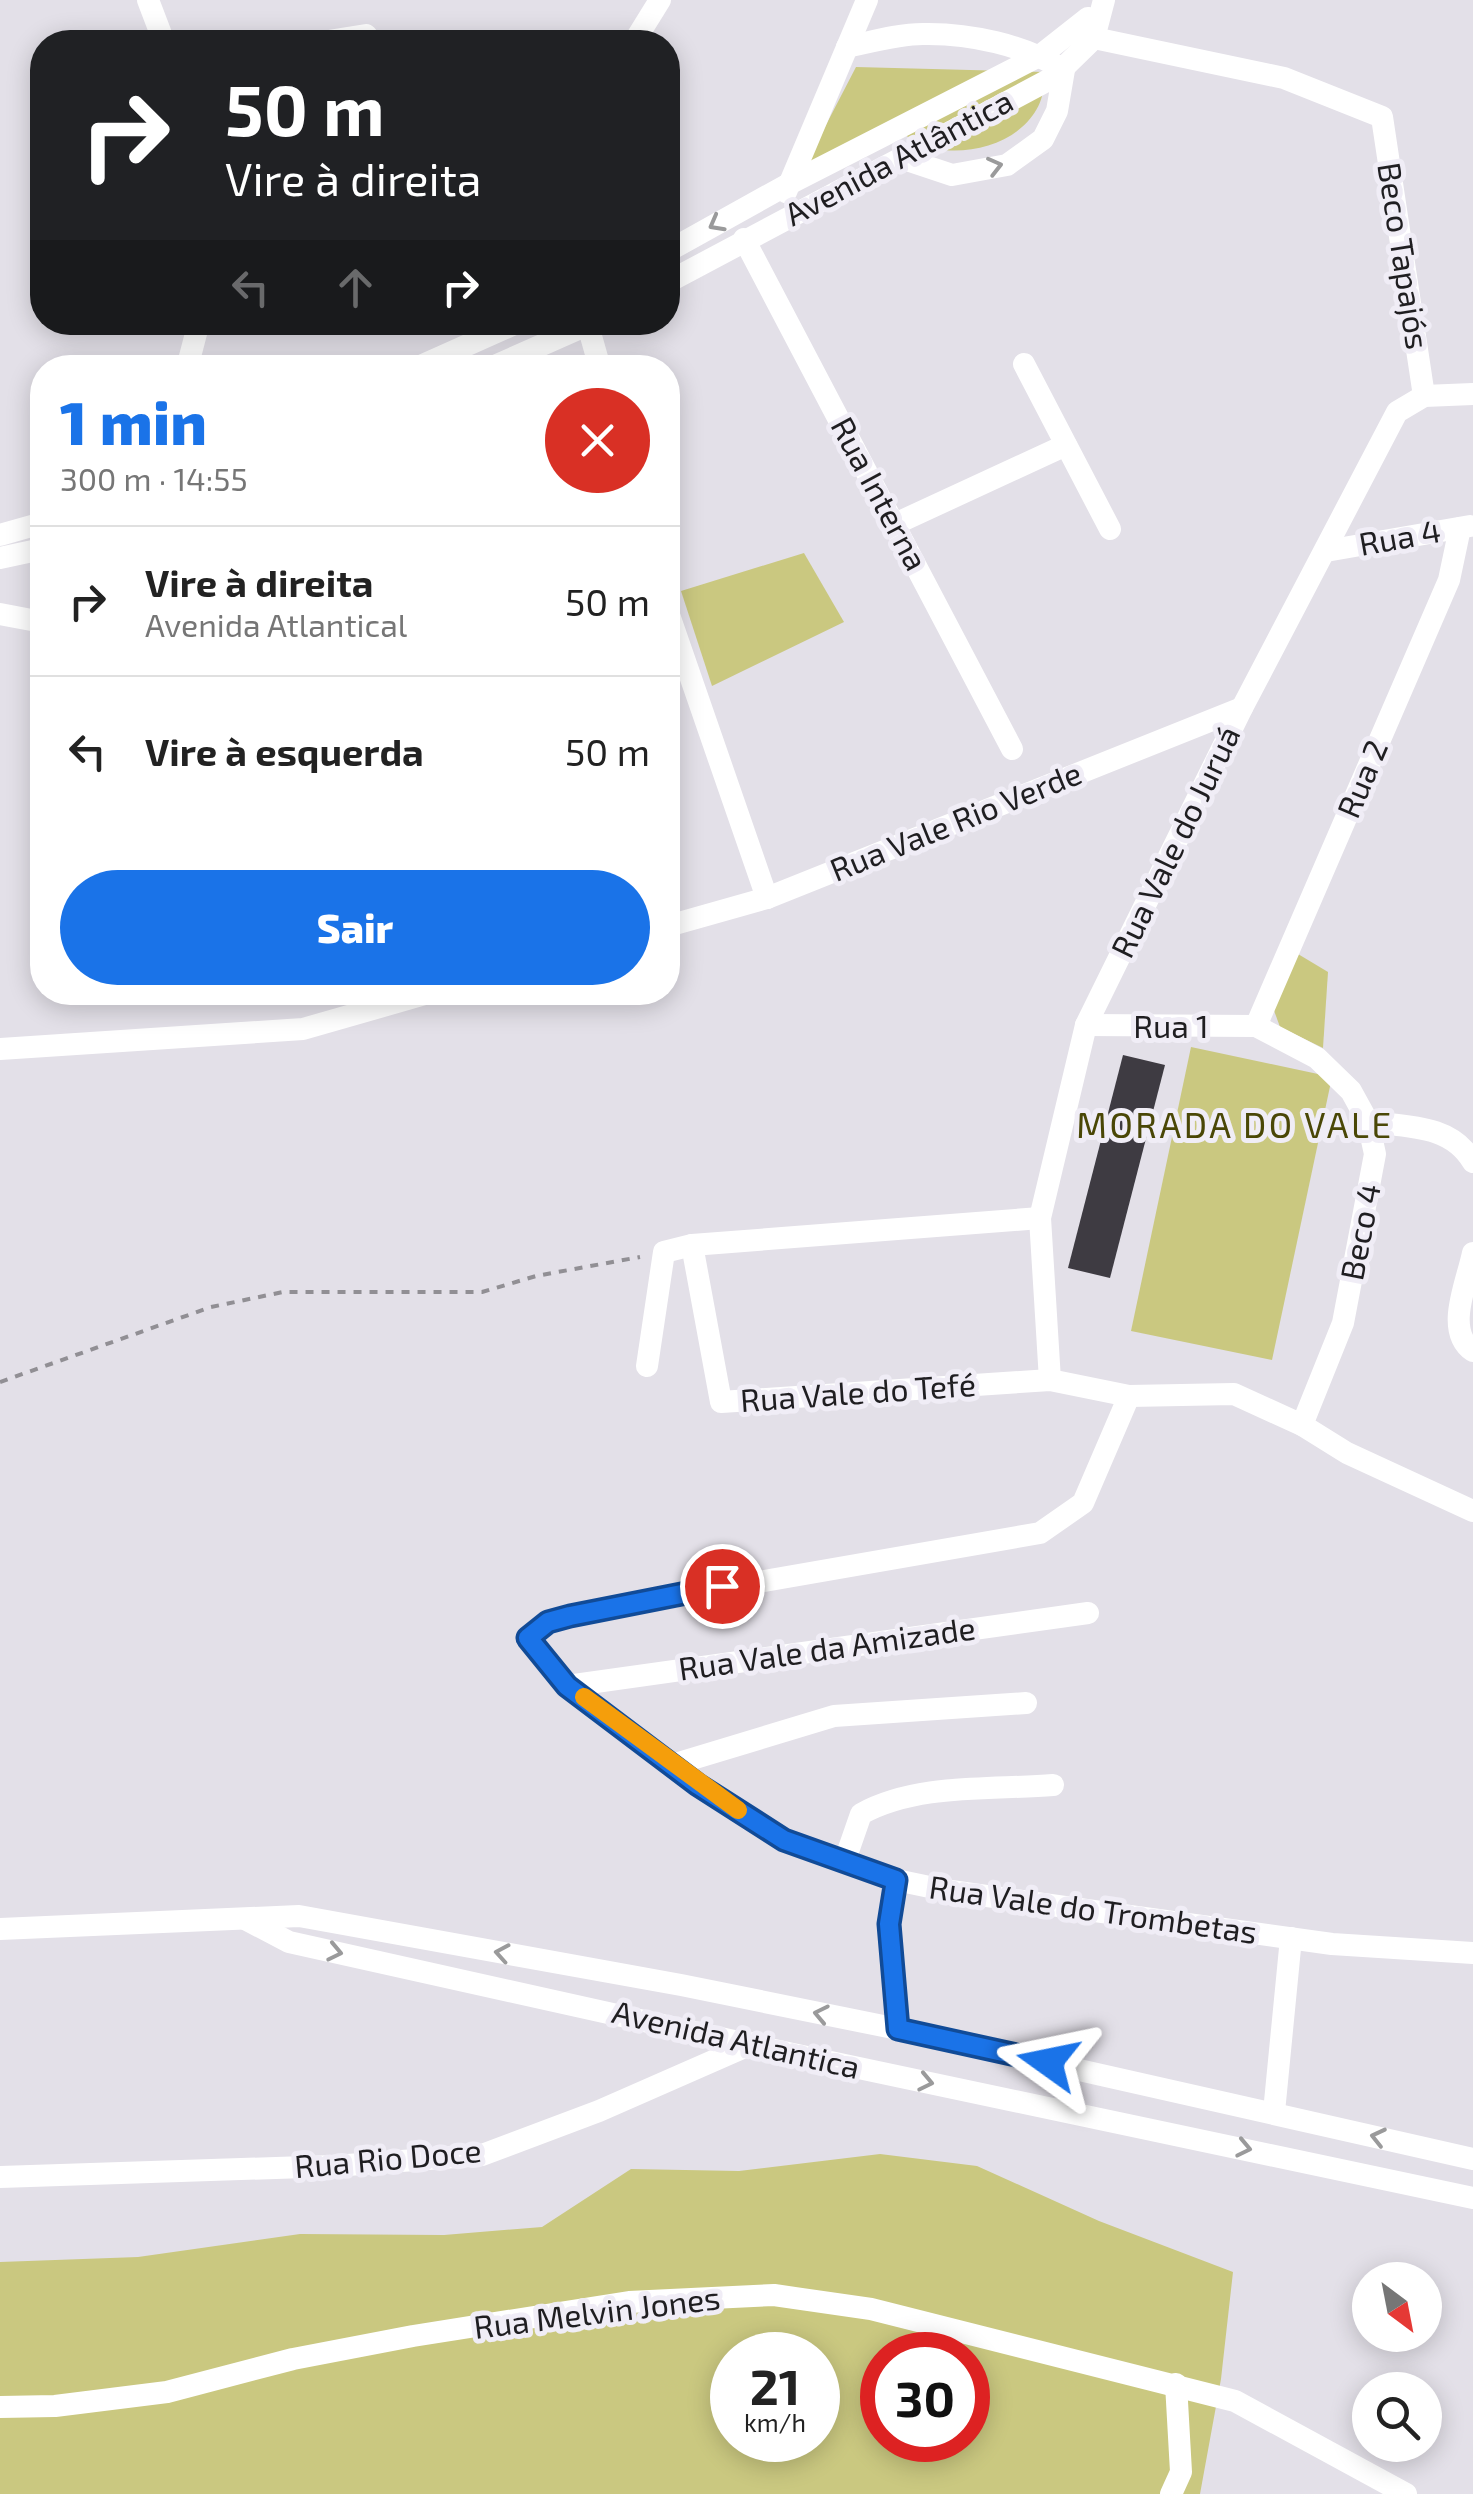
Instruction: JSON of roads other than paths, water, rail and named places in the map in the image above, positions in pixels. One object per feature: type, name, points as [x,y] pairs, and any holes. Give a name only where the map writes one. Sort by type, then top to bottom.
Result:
[{"type":"street","points":[[148,0],[159,30]]},
{"type":"street","points":[[641,30],[660,0]]},
{"type":"street","points":[[787,215],[785,186],[867,0]]},
{"type":"street","name":"Avenida Atlântica","points":[[680,275],[1064,70],[1102,3]]},
{"type":"street","name":"Avenida Atlântica","points":[[680,244],[785,186],[1086,33]]},
{"type":"street","name":"Beco Tapajós","points":[[1086,33],[1284,78],[1382,117],[1424,396]]},
{"type":"street","points":[[846,47],[922,34],[968,38],[1041,55],[1064,70],[1057,111],[1042,139],[1007,165],[952,175],[901,158]]},
{"type":"street","name":"Rua Interna","points":[[744,239],[1012,748]]},
{"type":"street","points":[[445,355],[491,335]]},
{"type":"street","points":[[520,355],[565,335]]},
{"type":"street","points":[[1024,364],[1110,529]]},
{"type":"street","points":[[1424,396],[1473,394]]},
{"type":"street","name":"Rua Vale do Juruá","points":[[1050,1380],[1040,1218],[1086,1025],[1242,708],[1396,412],[1424,396]]},
{"type":"street","points":[[895,524],[1066,444]]},
{"type":"street","name":"Rua 4","points":[[1326,552],[1467,526]]},
{"type":"street","name":"Rua 2","points":[[1256,1026],[1449,580],[1467,526]]},
{"type":"street","points":[[0,534],[30,527]]},
{"type":"street","points":[[0,558],[30,552]]},
{"type":"street","points":[[0,614],[30,620]]},
{"type":"street","points":[[680,647],[767,898]]},
{"type":"street","name":"Rua Vale Rio Verde","points":[[680,923],[767,898],[1242,708]]},
{"type":"street","points":[[0,1049],[304,1029],[387,1005]]},
{"type":"street","name":"Rua 1","points":[[1086,1025],[1168,1029],[1256,1026]]},
{"type":"street","points":[[1256,1026],[1317,1058],[1350,1091],[1368,1122],[1438,1131],[1464,1147],[1473,1162]]},
{"type":"street","name":"Beco 4","points":[[1302,1425],[1343,1322],[1374,1154],[1368,1122]]},
{"type":"street","points":[[647,1366],[664,1252],[692,1246],[1040,1218]]},
{"type":"street","name":"Rua Vale do Tefé","points":[[692,1246],[721,1402],[1050,1380],[1129,1396],[1234,1394],[1302,1425],[1347,1453],[1473,1511]]},
{"type":"street","points":[[1473,1253],[1457,1328],[1462,1344],[1473,1351]]},
{"type":"street","name":"Rua Vale do Trombetas","points":[[1129,1396],[1083,1503],[1040,1534],[722,1586],[548,1622],[528,1638],[567,1686],[784,1840],[896,1880],[1291,1938],[1473,1953]]},
{"type":"street","name":"Rua Vale da Amizade","points":[[567,1686],[1088,1613]]},
{"type":"street","points":[[672,1764],[834,1716],[1026,1703]]},
{"type":"street","points":[[845,1860],[861,1814],[879,1804],[907,1796],[1053,1786]]},
{"type":"street","points":[[896,1880],[889,1924],[898,2029]]},
{"type":"street","points":[[244,1919],[299,1916],[680,1985],[898,2029],[1473,2159]]},
{"type":"street","name":"Avenida Atlantica","points":[[0,1929],[244,1919],[289,1942],[754,2043],[788,2054],[1473,2198]]},
{"type":"street","points":[[1274,2112],[1291,1938]]},
{"type":"street","name":"Rua Rio Doce","points":[[0,2177],[334,2166],[482,2155],[583,2118],[754,2043]]},
{"type":"street","name":"Rua Melvin Jones","points":[[0,2407],[56,2406],[168,2392],[293,2359],[629,2302],[774,2294],[871,2309],[1235,2401],[1406,2494]]},
{"type":"street","points":[[1171,2494],[1181,2472],[1176,2384]]},
{"type":"district","name":"MORADA DO VALE","points":[[1235,1126]]}]
